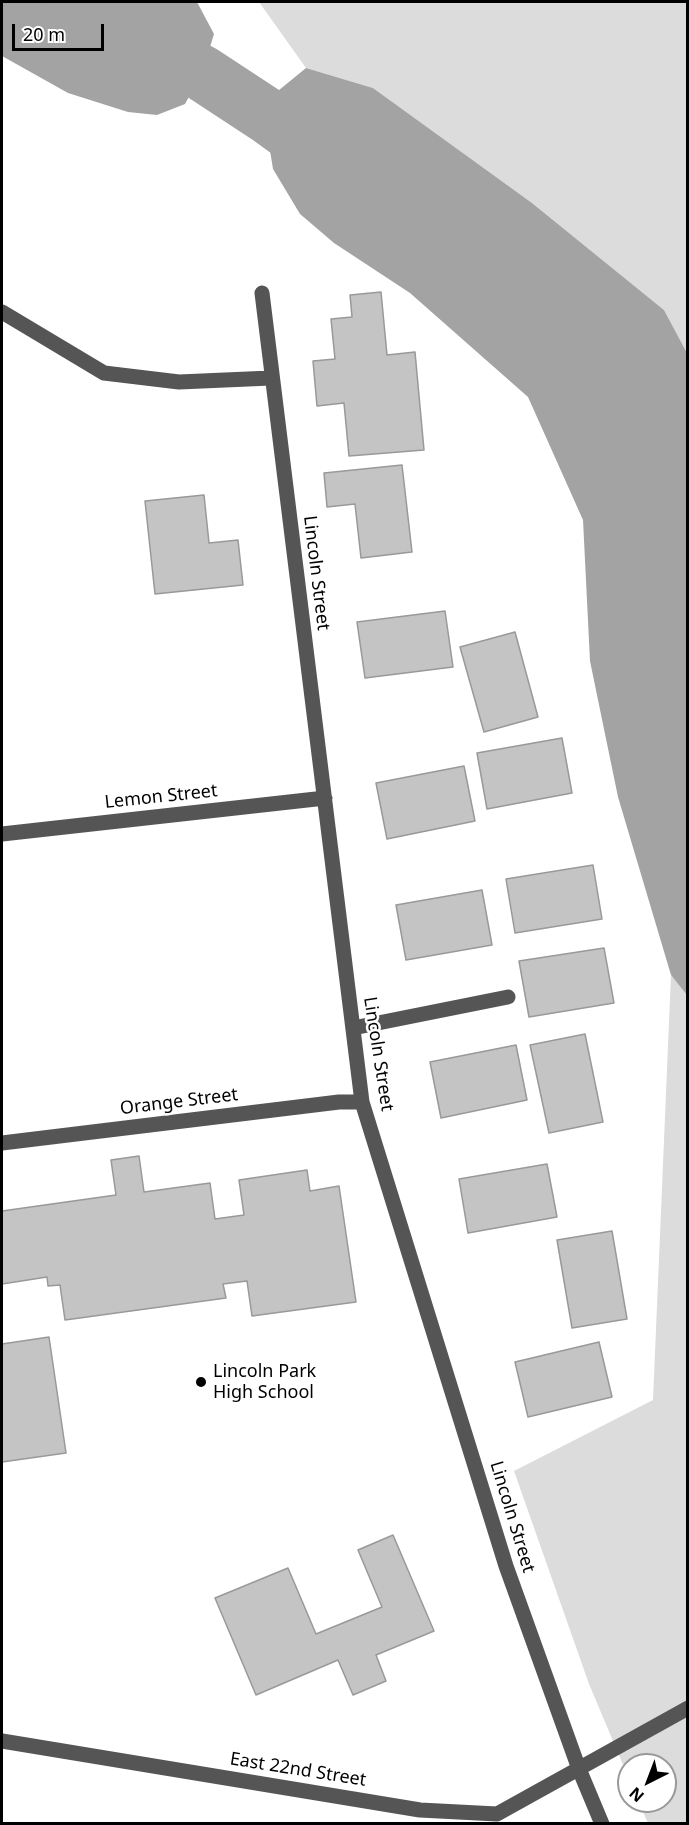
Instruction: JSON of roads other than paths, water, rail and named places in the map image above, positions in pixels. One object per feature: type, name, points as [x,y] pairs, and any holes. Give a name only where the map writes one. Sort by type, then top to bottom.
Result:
[{"type":"street","name":"Lincoln Street","points":[[262,293],[362,1102],[506,1566],[579,1769],[602,1824]]},
{"type":"street","points":[[2,312],[104,374],[179,382],[271,378]]},
{"type":"street","name":"Lemon Street","points":[[2,834],[325,798]]},
{"type":"street","points":[[353,1028],[508,997]]},
{"type":"street","name":"Orange Street","points":[[2,1143],[339,1102],[362,1102]]},
{"type":"street","name":"East 22nd Street","points":[[2,1741],[421,1817],[497,1814],[687,1708]]},
{"type":"waterway","points":[[73,2],[202,73],[269,117],[331,162]]},
{"type":"place","name":"Lincoln Park High School","points":[[201,1382]]}]
